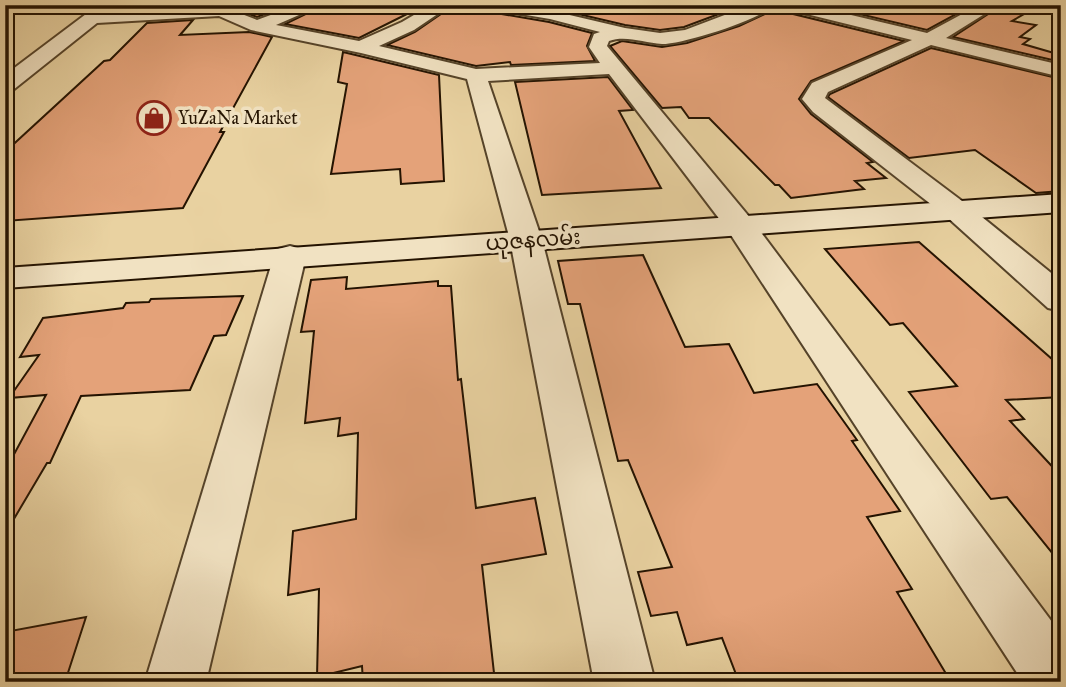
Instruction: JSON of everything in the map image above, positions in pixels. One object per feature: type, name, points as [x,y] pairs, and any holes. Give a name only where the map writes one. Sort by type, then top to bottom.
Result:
[{"type":"street","points":[[5,85],[109,5]]},
{"type":"street","points":[[257,26],[314,5]]},
{"type":"street","points":[[361,47],[408,26],[443,5]]},
{"type":"street","points":[[496,5],[554,9],[617,49],[1059,682]]},
{"type":"street","points":[[91,18],[224,8],[257,26],[361,47],[476,75],[670,38],[766,5]]},
{"type":"street","points":[[788,5],[1061,71]]},
{"type":"street","points":[[991,5],[932,38],[820,88],[813,99],[956,210],[1061,300]]},
{"type":"street","points":[[5,59],[43,57]]},
{"type":"street","points":[[476,75],[526,240],[625,682]]},
{"type":"street","name":"ယုဇနလမ်း","points":[[9,282],[290,256],[1061,203]]},
{"type":"street","points":[[175,682],[290,256]]},
{"type":"building","points":[[246,5],[290,5],[257,17],[246,13]]},
{"type":"building","points":[[324,5],[425,5],[359,38],[285,24]]},
{"type":"building","points":[[454,5],[485,5],[496,13],[592,33],[587,46],[595,61],[511,65],[510,62],[476,66],[387,45],[415,32]]},
{"type":"building","points":[[540,5],[743,5],[684,27],[660,30],[625,25]]},
{"type":"building","points":[[777,5],[781,11],[904,41],[811,81],[799,99],[811,114],[873,162],[867,163],[886,178],[855,181],[864,189],[791,198],[709,118],[689,118],[681,107],[662,108],[610,46],[622,41],[662,47],[687,43],[739,26],[767,13]]},
{"type":"building","points":[[821,5],[973,5],[927,30]]},
{"type":"building","points":[[1002,5],[1040,5],[1012,21],[1036,25],[1020,37],[1030,39],[1023,44],[1061,55],[1061,62],[953,37]]},
{"type":"building","points":[[193,20],[180,35],[249,32],[272,37],[220,132],[224,132],[183,208],[5,221],[5,152],[104,61],[110,60],[147,23]]},
{"type":"building","points":[[931,48],[1061,79],[1061,191],[1036,193],[975,150],[909,158],[828,97]]},
{"type":"building","points":[[343,52],[439,75],[444,181],[401,184],[400,169],[331,174],[347,84],[338,82]]},
{"type":"building","points":[[608,77],[633,110],[619,111],[661,188],[542,195],[515,82]]},
{"type":"building","points":[[919,242],[1061,367],[1061,397],[1006,400],[1024,419],[1010,421],[1061,476],[1061,564],[1007,497],[991,499],[909,392],[957,386],[903,323],[890,325],[825,249]]},
{"type":"building","points":[[643,255],[685,347],[729,344],[754,393],[817,384],[857,440],[852,441],[900,511],[867,517],[912,589],[897,592],[951,682],[739,682],[722,638],[687,645],[677,612],[651,616],[638,572],[672,567],[628,460],[618,461],[580,304],[568,304],[558,261]]},
{"type":"building","points":[[347,277],[346,289],[438,281],[438,286],[451,286],[458,380],[461,379],[476,508],[535,498],[546,554],[482,565],[495,682],[363,682],[362,666],[317,677],[319,589],[288,595],[293,531],[356,519],[358,433],[338,436],[340,418],[305,423],[314,331],[301,332],[311,280]]},
{"type":"building","points":[[243,296],[226,335],[214,336],[190,390],[81,396],[50,463],[47,463],[5,534],[5,471],[46,395],[9,398],[39,355],[20,357],[43,318],[123,308],[126,303],[149,302],[151,299]]},
{"type":"building","points":[[86,617],[65,682],[5,682],[5,632]]},
{"type":"place","name":"YuZaNa Market","points":[[154,118]]}]
